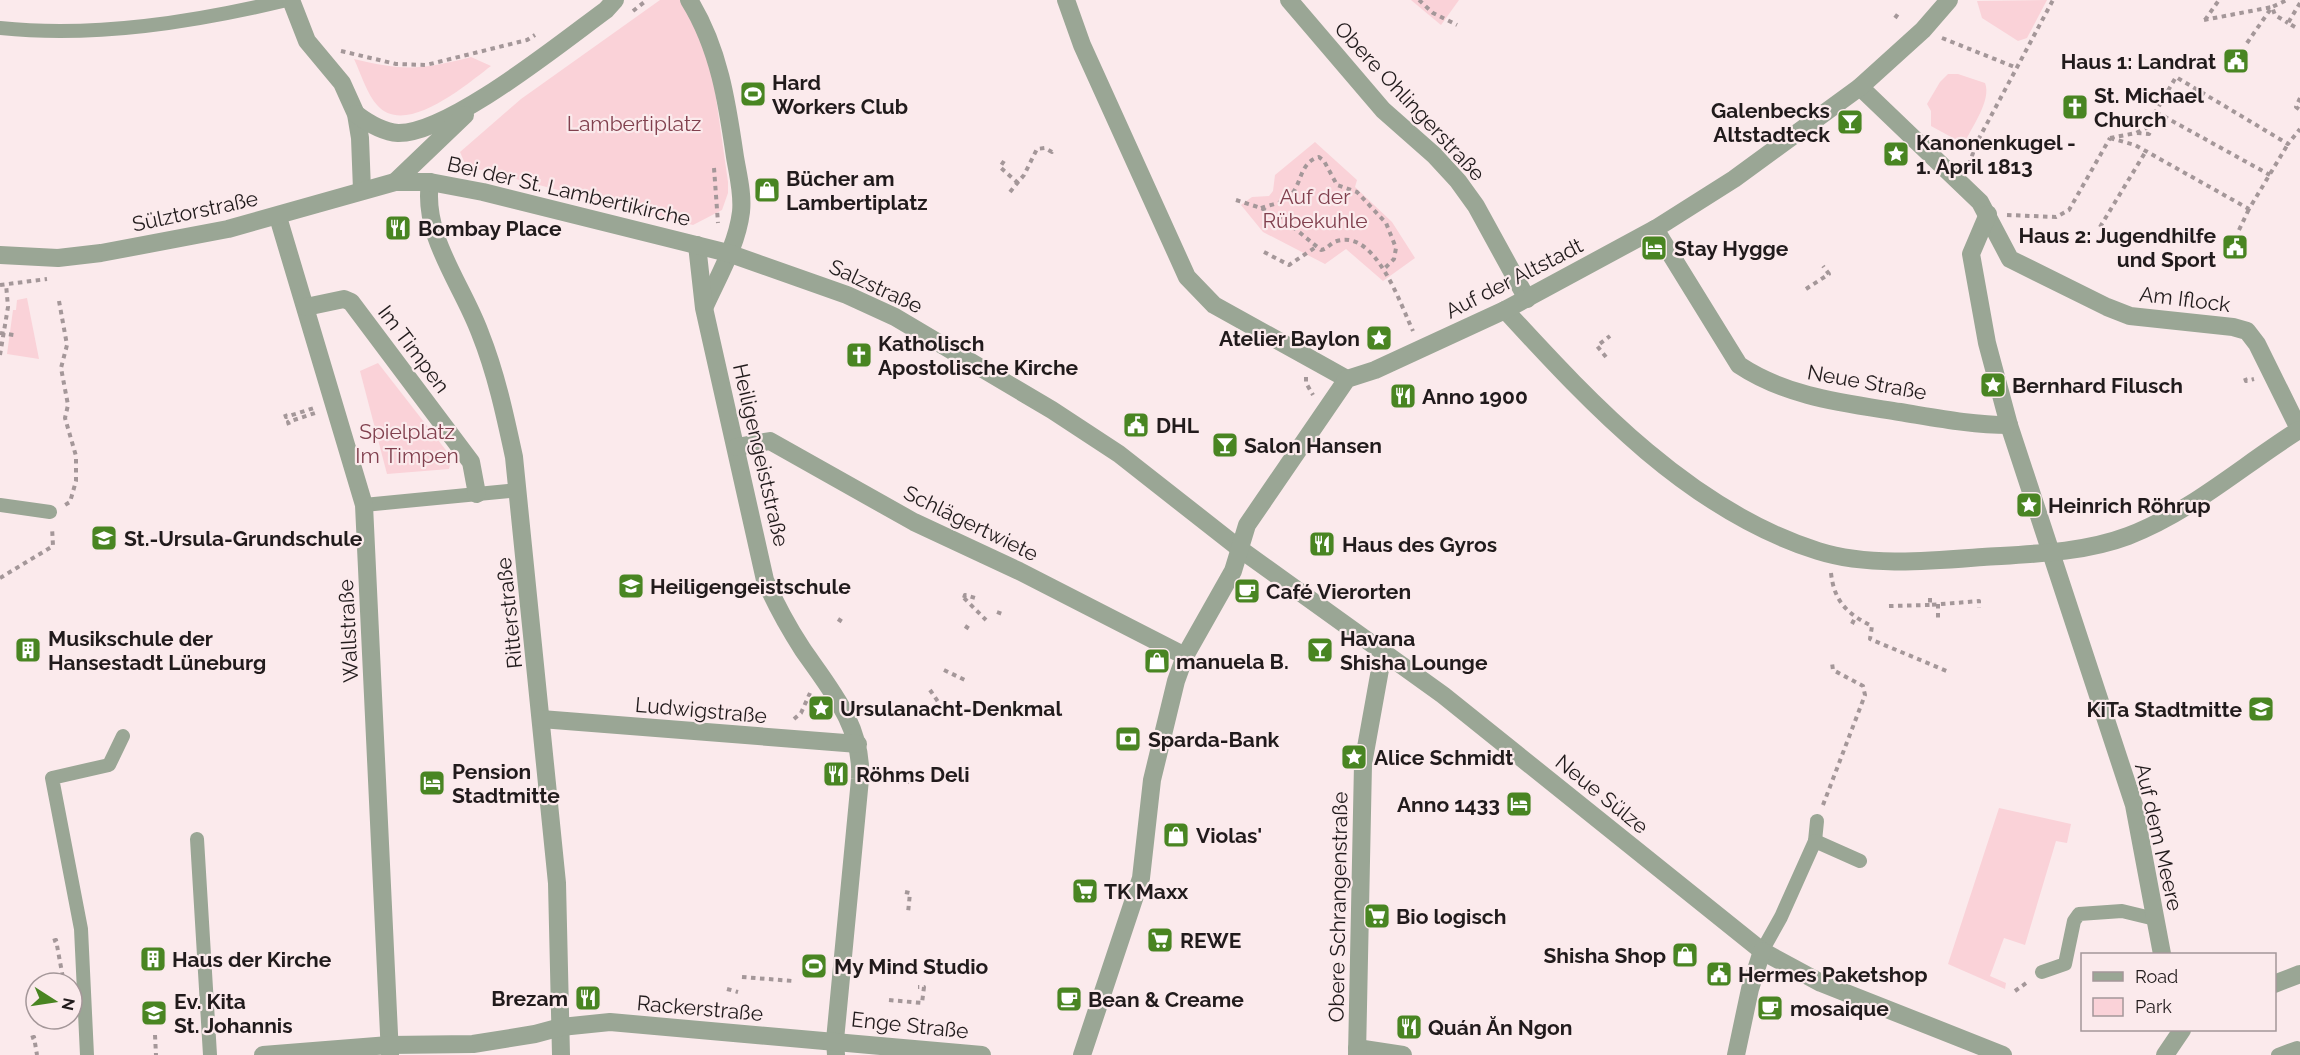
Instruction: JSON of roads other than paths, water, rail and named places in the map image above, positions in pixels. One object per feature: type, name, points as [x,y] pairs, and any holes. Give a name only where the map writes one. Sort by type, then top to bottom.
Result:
[{"type":"street","points":[[289,0],[307,41],[342,83],[356,114],[361,147],[362,190]]},
{"type":"street","points":[[395,182],[483,98],[606,10],[615,0]]},
{"type":"street","points":[[689,0],[699,16],[717,58],[726,97],[741,211],[729,253],[704,308]]},
{"type":"street","points":[[1066,0],[1082,45],[1187,277],[1214,304],[1347,379],[1247,525],[1233,572],[1185,656],[1176,681],[1152,780],[1142,878],[1082,1055]]},
{"type":"street","name":"Obere Ohlingerstraße","points":[[1289,0],[1383,110],[1458,181],[1476,206],[1527,299]]},
{"type":"street","name":"Auf der Altstadt","points":[[1347,379],[1375,370],[1505,310],[1655,229],[1734,178],[1860,87],[1923,30],[1949,0]]},
{"type":"street","points":[[1860,87],[1984,208]]},
{"type":"street","points":[[356,114],[370,124],[397,133],[433,124],[483,98]]},
{"type":"street","name":"Bei der St. Lambertikirche","points":[[395,182],[430,182],[483,192],[697,244]]},
{"type":"street","name":"Sülztorstraße","points":[[0,255],[57,258],[100,253],[228,229],[278,217],[395,182]]},
{"type":"street","name":"Ritterstraße","points":[[430,182],[427,200],[431,221],[480,331],[502,398],[519,490],[557,883],[561,1055]]},
{"type":"street","name":"Auf dem Meere","points":[[1984,208],[1971,254],[1988,343],[2009,425],[2134,805],[2162,953]]},
{"type":"street","name":"Am Iflock","points":[[1984,208],[2010,259],[2107,307],[2141,318],[2233,327],[2247,331],[2257,344],[2300,430]]},
{"type":"street","name":"Wallstraße","points":[[278,217],[364,505],[390,1050]]},
{"type":"street","name":"Neue Straße","points":[[1655,229],[1739,365],[1748,372],[1788,390],[1828,401],[1980,425],[2009,425]]},
{"type":"street","name":"Salzstraße","points":[[697,244],[833,290],[895,317],[1100,441],[1200,519]]},
{"type":"street","name":"Heiligengeiststraße","points":[[697,244],[704,308],[765,580],[782,616],[847,716],[858,744],[860,779],[836,1048]]},
{"type":"street","name":"Im Timpen","points":[[306,307],[344,299],[351,302],[471,462],[477,494]]},
{"type":"street","points":[[1505,310],[1582,393],[1693,488],[1733,514],[1765,530],[1818,551],[1832,554],[1908,560],[2051,551],[2128,536],[2185,508],[2300,430]]},
{"type":"street","name":"Schlägertwiete","points":[[737,447],[770,441],[914,522],[1019,571],[1185,656]]},
{"type":"street","name":"Neue Sülze","points":[[1200,519],[1508,746],[1762,951],[1821,983],[2003,1055]]},
{"type":"street","name":"Obere Schrangenstraße","points":[[1357,1051],[1363,764],[1382,664],[1381,651]]},
{"type":"street","name":"Ludwigstraße","points":[[542,719],[858,744]]},
{"type":"street","points":[[1736,1055],[1750,989],[1762,951]]},
{"type":"street","points":[[2276,983],[2300,974]]},
{"type":"street","name":"Rackerstraße","points":[[263,1055],[473,1044],[535,1034],[561,1027],[610,1022],[836,1048]]},
{"type":"street","points":[[2165,1055],[2181,1031]]},
{"type":"street","name":"Enge Straße","points":[[836,1048],[982,1055]]},
{"type":"street","points":[[1357,1051],[1403,1055]]},
{"type":"lane","points":[[0,28],[47,33],[101,30],[234,13],[289,0]]},
{"type":"lane","points":[[364,505],[519,490]]},
{"type":"lane","points":[[0,505],[50,512]]},
{"type":"lane","points":[[87,1055],[81,929],[51,774],[109,765],[123,736]]},
{"type":"lane","points":[[1762,951],[1815,842],[1817,821]]},
{"type":"lane","points":[[197,839],[210,1055]]},
{"type":"lane","points":[[1815,842],[1860,861]]},
{"type":"lane","points":[[2042,972],[2065,964],[2074,921],[2079,914],[2122,911],[2155,919]]},
{"type":"lane","points":[[2278,1055],[2297,1048],[2300,1050]]},
{"type":"place","name":"Haus 1: Landrat","points":[[2236,61]]},
{"type":"place","name":"Hard Workers Club","points":[[753,94]]},
{"type":"place","name":"St. Michael Church","points":[[2075,107]]},
{"type":"place","name":"Galenbecks Altstadteck","points":[[1850,122]]},
{"type":"place","name":"Kanonenkugel - 1. April 1813","points":[[1896,154]]},
{"type":"place","name":"Bücher am Lambertiplatz","points":[[767,190]]},
{"type":"place","name":"Bombay Place","points":[[398,228]]},
{"type":"place","name":"Haus 2: Jugendhilfe und Sport","points":[[2235,247]]},
{"type":"place","name":"Stay Hygge","points":[[1654,248]]},
{"type":"place","name":"Atelier Baylon","points":[[1379,338]]},
{"type":"place","name":"Katholisch Apostolische Kirche","points":[[859,355]]},
{"type":"place","name":"Bernhard Filusch","points":[[1993,385]]},
{"type":"place","name":"Anno 1900","points":[[1403,396]]},
{"type":"place","name":"DHL","points":[[1136,425]]},
{"type":"place","name":"Salon Hansen","points":[[1225,445]]},
{"type":"place","name":"Heinrich Röhrup","points":[[2029,505]]},
{"type":"place","name":"St.-Ursula-Grundschule","points":[[104,538]]},
{"type":"place","name":"Haus des Gyros","points":[[1322,544]]},
{"type":"place","name":"Heiligengeistschule","points":[[631,586]]},
{"type":"place","name":"Café Vierorten","points":[[1247,591]]},
{"type":"place","name":"Musikschule der Hansestadt Lüneburg","points":[[28,650]]},
{"type":"place","name":"Havana Shisha Lounge","points":[[1320,650]]},
{"type":"place","name":"manuela B.","points":[[1157,661]]},
{"type":"place","name":"Ursulanacht-Denkmal","points":[[821,708]]},
{"type":"place","name":"KiTa Stadtmitte","points":[[2261,709]]},
{"type":"place","name":"Sparda-Bank","points":[[1128,739]]},
{"type":"place","name":"Alice Schmidt","points":[[1354,757]]},
{"type":"place","name":"Röhms Deli","points":[[836,774]]},
{"type":"place","name":"Pension Stadtmitte","points":[[432,783]]},
{"type":"place","name":"Anno 1433","points":[[1519,804]]},
{"type":"place","name":"Violas'","points":[[1176,835]]},
{"type":"place","name":"TK Maxx","points":[[1085,891]]},
{"type":"place","name":"Bio logisch","points":[[1377,916]]},
{"type":"place","name":"REWE","points":[[1160,940]]},
{"type":"place","name":"Shisha Shop","points":[[1685,955]]},
{"type":"place","name":"Haus der Kirche","points":[[153,959]]},
{"type":"place","name":"My Mind Studio","points":[[814,966]]},
{"type":"place","name":"Hermes Paketshop","points":[[1719,974]]},
{"type":"place","name":"Brezam","points":[[588,998]]},
{"type":"place","name":"Bean & Creame","points":[[1069,999]]},
{"type":"place","name":"mosaique","points":[[1770,1008]]},
{"type":"place","name":"Ev. Kita St. Johannis","points":[[154,1013]]},
{"type":"place","name":"Quán Ăn Ngon","points":[[1409,1027]]},
{"type":"park label","name":"Lambertiplatz","points":[[634,123]]},
{"type":"park label","name":"Auf der Rübekuhle","points":[[1315,208]]},
{"type":"park label","name":"Spielplatz Im Timpen","points":[[407,443]]}]
